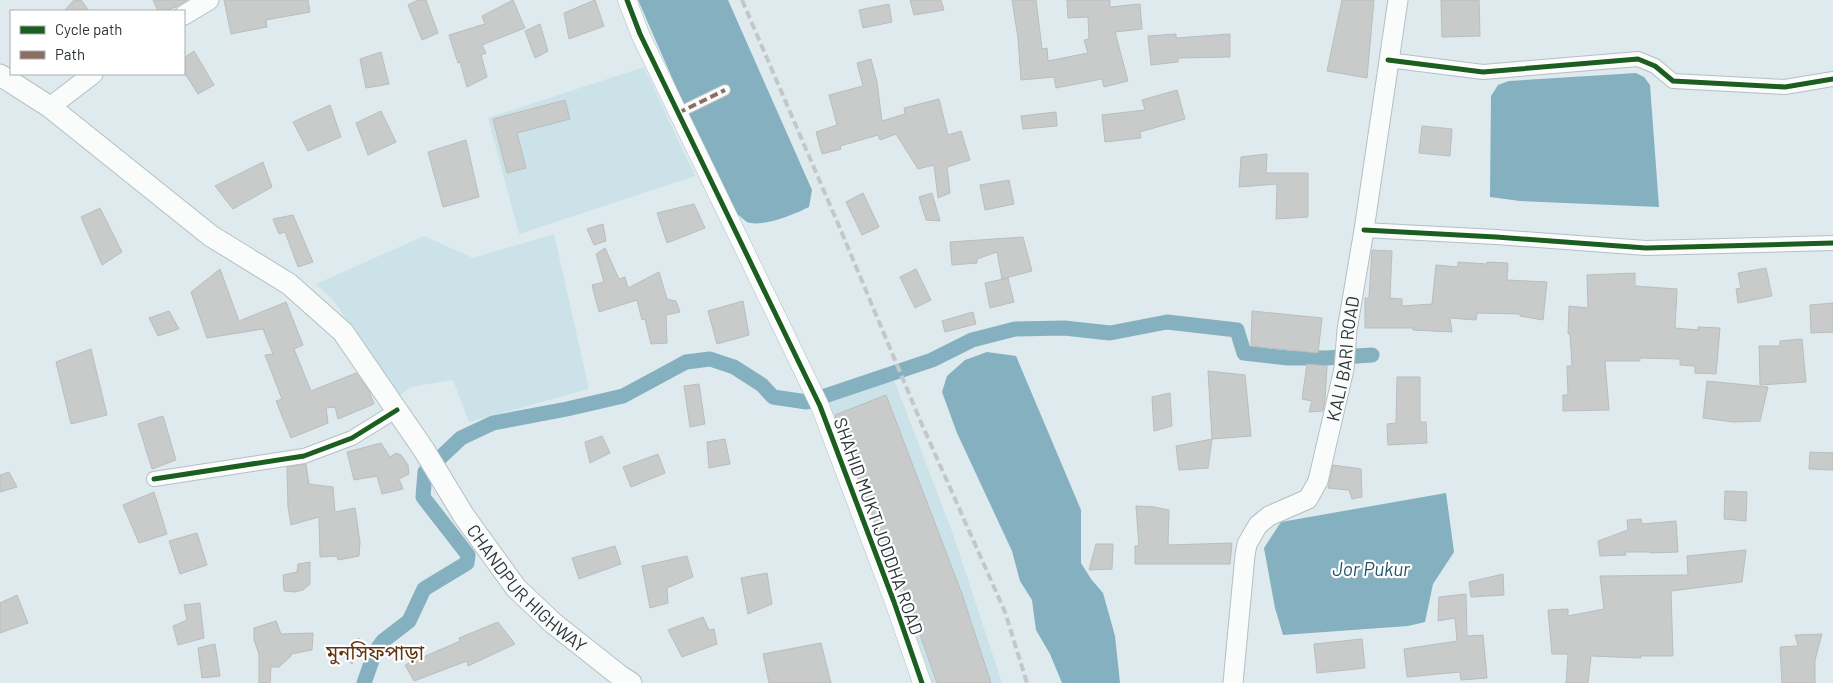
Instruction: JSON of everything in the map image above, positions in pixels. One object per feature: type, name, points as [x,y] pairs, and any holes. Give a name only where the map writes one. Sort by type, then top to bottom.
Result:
[{"type":"main road","points":[[185,14],[209,0]]},
{"type":"main road","name":"KALI BARI ROAD","points":[[1233,683],[1247,544],[1258,525],[1269,516],[1308,499],[1318,481],[1344,369],[1347,330],[1364,230],[1398,0]]},
{"type":"main road","points":[[0,75],[50,107],[93,75]]},
{"type":"main road","name":"CHANDPUR HIGHWAY","points":[[50,107],[212,236],[295,290],[343,332],[424,450],[464,516],[516,588],[620,681]]},
{"type":"street","name":"SHAHID MUKTIJODDHA ROAD","points":[[627,0],[640,34],[820,406],[894,602],[922,683]]},
{"type":"street","points":[[1388,60],[1483,72],[1638,59],[1655,66],[1674,81],[1785,87],[1833,79]]},
{"type":"street","points":[[678,113],[725,90]]},
{"type":"street","points":[[1364,230],[1646,248],[1833,243]]},
{"type":"street","points":[[154,479],[304,456],[352,438],[397,410]]},
{"type":"shaded area","points":[[644,67],[695,176],[519,234],[488,118]]},
{"type":"shaded area","points":[[554,234],[589,389],[469,422],[453,380],[410,387],[398,397],[334,301],[316,284],[424,236],[473,258]]},
{"type":"shaded area","points":[[893,377],[953,534],[1002,683],[932,683],[827,400]]},
{"type":"water","points":[[638,0],[728,0],[812,190],[809,207],[770,222],[761,223],[747,222],[737,214],[677,89]]},
{"type":"water","points":[[1636,73],[1644,77],[1650,85],[1659,207],[1520,201],[1490,197],[1491,96],[1498,85],[1509,81]]},
{"type":"water","points":[[987,352],[1016,356],[1081,510],[1081,563],[1103,593],[1115,636],[1120,683],[1062,683],[1050,654],[1036,630],[1032,600],[1020,581],[1012,551],[957,433],[942,392],[947,376],[965,360]]},
{"type":"water","name":"Jor Pukur","points":[[1446,493],[1454,552],[1433,584],[1425,622],[1408,626],[1283,635],[1275,608],[1264,548],[1281,522]]},
{"type":"building","points":[[74,0],[81,0],[88,10],[65,10]]},
{"type":"building","points":[[153,0],[187,0],[176,7],[167,10],[158,10]]},
{"type":"building","points":[[224,0],[308,0],[310,12],[266,20],[267,27],[231,34]]},
{"type":"building","points":[[418,0],[426,0],[438,33],[422,40],[408,5]]},
{"type":"building","points":[[513,0],[525,28],[482,45],[486,53],[481,55],[487,77],[467,87],[460,62],[458,63],[449,35],[485,24],[482,16]]},
{"type":"building","points":[[595,0],[604,26],[569,39],[564,13]]},
{"type":"building","points":[[910,0],[941,0],[944,10],[914,15]]},
{"type":"building","points":[[1012,0],[1036,0],[1042,49],[1047,48],[1048,61],[1088,53],[1084,40],[1089,39],[1088,17],[1068,18],[1067,0],[1110,0],[1110,7],[1140,4],[1142,29],[1115,32],[1128,81],[1104,87],[1102,79],[1056,88],[1054,77],[1021,80],[1018,38]]},
{"type":"building","points":[[1342,0],[1374,0],[1367,78],[1327,71]]},
{"type":"building","points":[[1441,0],[1479,0],[1480,36],[1442,37]]},
{"type":"building","points":[[889,4],[892,22],[863,28],[859,10]]},
{"type":"building","points":[[540,24],[548,51],[535,58],[525,31]]},
{"type":"building","points":[[1176,34],[1176,38],[1230,34],[1230,57],[1178,58],[1178,62],[1151,65],[1148,36]]},
{"type":"building","points":[[194,51],[214,85],[198,94],[185,74],[185,57]]},
{"type":"building","points":[[381,52],[389,84],[366,88],[360,59]]},
{"type":"building","points":[[871,59],[877,82],[882,121],[905,114],[904,108],[939,99],[948,135],[961,131],[970,160],[947,167],[950,193],[938,198],[934,165],[918,169],[896,134],[880,140],[878,135],[840,146],[841,149],[822,154],[816,132],[837,125],[829,95],[863,86],[857,63]]},
{"type":"building","points":[[1177,90],[1185,119],[1140,132],[1141,138],[1105,142],[1102,115],[1145,110],[1142,100]]},
{"type":"building","points":[[565,100],[570,119],[517,133],[526,168],[507,173],[493,119]]},
{"type":"building","points":[[330,105],[341,137],[308,151],[293,122]]},
{"type":"building","points":[[381,111],[396,142],[368,155],[356,123]]},
{"type":"building","points":[[1056,112],[1057,126],[1023,129],[1021,116]]},
{"type":"building","points":[[1422,126],[1452,129],[1450,156],[1419,153]]},
{"type":"building","points":[[466,140],[479,197],[443,207],[428,152]]},
{"type":"building","points":[[1267,154],[1266,173],[1308,173],[1308,217],[1276,219],[1277,184],[1239,187],[1241,157]]},
{"type":"building","points":[[263,162],[272,187],[233,209],[215,186]]},
{"type":"building","points":[[1009,180],[1014,204],[985,210],[980,185]]},
{"type":"building","points":[[863,193],[879,227],[862,235],[846,202]]},
{"type":"building","points":[[932,193],[940,221],[926,220],[919,197]]},
{"type":"building","points":[[694,204],[705,228],[667,243],[657,213]]},
{"type":"building","points":[[100,208],[122,252],[102,265],[81,217]]},
{"type":"building","points":[[293,215],[313,262],[298,267],[285,232],[279,234],[273,219]]},
{"type":"building","points":[[603,224],[606,241],[594,245],[587,229]]},
{"type":"building","points":[[1023,237],[1032,271],[1002,279],[997,252],[977,259],[977,263],[952,265],[950,242]]},
{"type":"building","points":[[605,248],[619,279],[625,277],[628,288],[659,272],[667,299],[676,301],[680,312],[666,315],[667,343],[651,344],[645,319],[642,320],[637,300],[599,312],[592,285],[604,282],[596,254]]},
{"type":"building","points":[[1372,250],[1392,251],[1390,298],[1402,299],[1402,306],[1432,304],[1436,265],[1458,267],[1458,262],[1508,263],[1507,280],[1547,282],[1543,320],[1520,316],[1520,314],[1477,313],[1476,320],[1450,318],[1452,332],[1413,330],[1413,328],[1365,328],[1365,298],[1369,298]]},
{"type":"building","points":[[1766,268],[1772,296],[1738,303],[1736,289],[1741,288],[1738,273]]},
{"type":"building","points":[[220,269],[239,321],[286,302],[303,345],[294,349],[311,391],[356,373],[369,391],[374,404],[338,419],[335,407],[326,408],[328,423],[291,438],[276,401],[282,399],[265,355],[273,354],[263,329],[207,338],[191,292]]},
{"type":"building","points":[[916,269],[931,300],[915,308],[900,277]]},
{"type":"building","points":[[1635,273],[1635,286],[1677,289],[1675,328],[1698,330],[1698,327],[1720,328],[1716,374],[1695,373],[1695,366],[1680,365],[1680,359],[1640,358],[1640,361],[1605,361],[1609,410],[1563,411],[1563,395],[1568,395],[1567,366],[1572,366],[1570,334],[1568,334],[1569,306],[1588,308],[1587,275]]},
{"type":"building","points":[[1008,278],[1014,302],[990,308],[985,283]]},
{"type":"building","points":[[743,301],[749,335],[717,344],[708,311]]},
{"type":"building","points":[[1833,303],[1833,332],[1811,333],[1810,305]]},
{"type":"building","points":[[169,311],[179,329],[158,336],[149,318]]},
{"type":"building","points":[[1252,311],[1322,318],[1318,353],[1251,346]]},
{"type":"building","points":[[973,312],[976,324],[945,332],[942,321]]},
{"type":"building","points":[[1802,339],[1806,382],[1760,385],[1759,346],[1780,346],[1780,341]]},
{"type":"building","points":[[91,349],[107,415],[71,424],[56,362]]},
{"type":"building","points":[[1307,364],[1327,366],[1323,411],[1309,412],[1312,401],[1302,399]]},
{"type":"building","points":[[1208,371],[1245,375],[1251,436],[1212,439]]},
{"type":"building","points":[[1397,377],[1420,377],[1420,422],[1426,422],[1427,443],[1388,445],[1387,424],[1396,423]]},
{"type":"building","points":[[1707,381],[1768,387],[1760,421],[1733,422],[1703,418]]},
{"type":"building","points":[[699,384],[705,424],[690,427],[684,386]]},
{"type":"building","points":[[1170,393],[1172,426],[1154,431],[1152,397]]},
{"type":"building","points":[[886,395],[962,594],[991,683],[937,683],[896,566],[882,531],[879,532],[835,415]]},
{"type":"building","points":[[163,416],[176,460],[152,469],[138,424]]},
{"type":"building","points":[[602,436],[610,453],[590,463],[585,442]]},
{"type":"building","points":[[725,439],[730,464],[709,468],[707,442]]},
{"type":"building","points":[[1212,439],[1208,468],[1179,470],[1176,446]]},
{"type":"building","points":[[381,443],[390,457],[396,453],[401,455],[408,465],[409,474],[399,479],[403,489],[382,494],[377,476],[354,480],[347,452]]},
{"type":"building","points":[[1810,452],[1833,453],[1833,470],[1809,469]]},
{"type":"building","points":[[658,454],[665,473],[631,487],[623,467]]},
{"type":"building","points":[[306,464],[309,484],[333,487],[335,512],[355,508],[360,542],[359,556],[338,560],[337,556],[320,557],[319,517],[291,525],[288,507],[287,467]]},
{"type":"building","points":[[1333,465],[1361,469],[1362,497],[1352,499],[1349,490],[1328,488]]},
{"type":"building","points":[[9,472],[17,487],[0,492],[0,475]]},
{"type":"building","points":[[1725,491],[1747,492],[1746,521],[1724,519]]},
{"type":"building","points":[[154,492],[167,534],[139,543],[123,505]]},
{"type":"building","points":[[1136,506],[1169,510],[1168,545],[1232,543],[1230,564],[1135,564],[1135,546],[1139,546]]},
{"type":"building","points":[[1641,519],[1642,524],[1676,521],[1678,552],[1625,552],[1626,555],[1600,556],[1598,541],[1628,530],[1627,520]]},
{"type":"building","points":[[197,533],[207,565],[180,574],[169,541]]},
{"type":"building","points":[[1096,544],[1113,544],[1112,569],[1089,570]]},
{"type":"building","points":[[615,546],[621,564],[579,579],[572,558]]},
{"type":"building","points":[[1746,550],[1742,582],[1671,591],[1673,656],[1640,656],[1641,658],[1591,656],[1588,683],[1566,683],[1568,654],[1552,654],[1548,610],[1568,609],[1568,616],[1604,609],[1600,576],[1688,575],[1687,556]]},
{"type":"building","points":[[687,556],[693,577],[667,588],[668,603],[650,608],[642,566]]},
{"type":"building","points":[[310,562],[310,584],[303,590],[295,592],[284,591],[283,575],[297,572],[298,564]]},
{"type":"building","points":[[767,573],[772,604],[748,614],[741,578]]},
{"type":"building","points":[[1503,574],[1504,595],[1471,597],[1469,582]]},
{"type":"building","points":[[1466,594],[1467,636],[1483,635],[1487,678],[1461,680],[1460,672],[1407,677],[1404,649],[1457,641],[1455,618],[1438,621],[1439,597]]},
{"type":"building","points":[[17,595],[28,623],[0,633],[0,603]]},
{"type":"building","points":[[200,603],[204,638],[178,645],[173,626],[187,620],[184,605]]},
{"type":"building","points":[[703,617],[709,630],[714,629],[717,644],[682,657],[668,630]]},
{"type":"building","points":[[276,621],[281,634],[313,633],[312,650],[291,654],[279,667],[271,667],[270,683],[259,683],[259,654],[254,640],[254,628]]},
{"type":"building","points":[[498,622],[515,644],[468,666],[467,661],[414,681],[405,665],[460,641],[459,638]]},
{"type":"building","points":[[1822,634],[1815,660],[1815,683],[1782,683],[1780,647],[1798,646],[1795,635]]},
{"type":"building","points":[[359,638],[367,648],[354,656],[352,664],[337,651]]},
{"type":"building","points":[[1362,639],[1365,668],[1317,673],[1314,644]]},
{"type":"building","points":[[821,643],[831,683],[769,683],[763,654]]},
{"type":"building","points":[[215,644],[220,676],[202,678],[198,648]]},
{"type":"waterway","points":[[364,683],[375,652],[383,641],[409,621],[424,589],[467,563],[468,555],[423,497],[425,472],[461,438],[493,423],[623,396],[686,362],[710,359],[734,367],[762,385],[773,397],[807,402],[932,360],[972,340],[1015,329],[1064,328],[1110,333],[1167,322],[1237,330],[1244,353],[1288,358],[1372,355]]},
{"type":"railway","points":[[742,0],[920,420],[1005,612],[1027,683]]},
{"type":"marked path","points":[[678,113],[725,90]]},
{"type":"cycle path","points":[[627,0],[640,34],[820,406],[894,602],[922,683]]},
{"type":"cycle path","points":[[1388,60],[1483,72],[1638,59],[1655,66],[1673,81],[1785,87],[1833,79]]},
{"type":"cycle path","points":[[1364,230],[1646,248],[1833,243]]},
{"type":"cycle path","points":[[154,479],[304,456],[352,438],[397,410]]},
{"type":"district","name":"মুনসিফপাড়া","points":[[375,652]]}]
